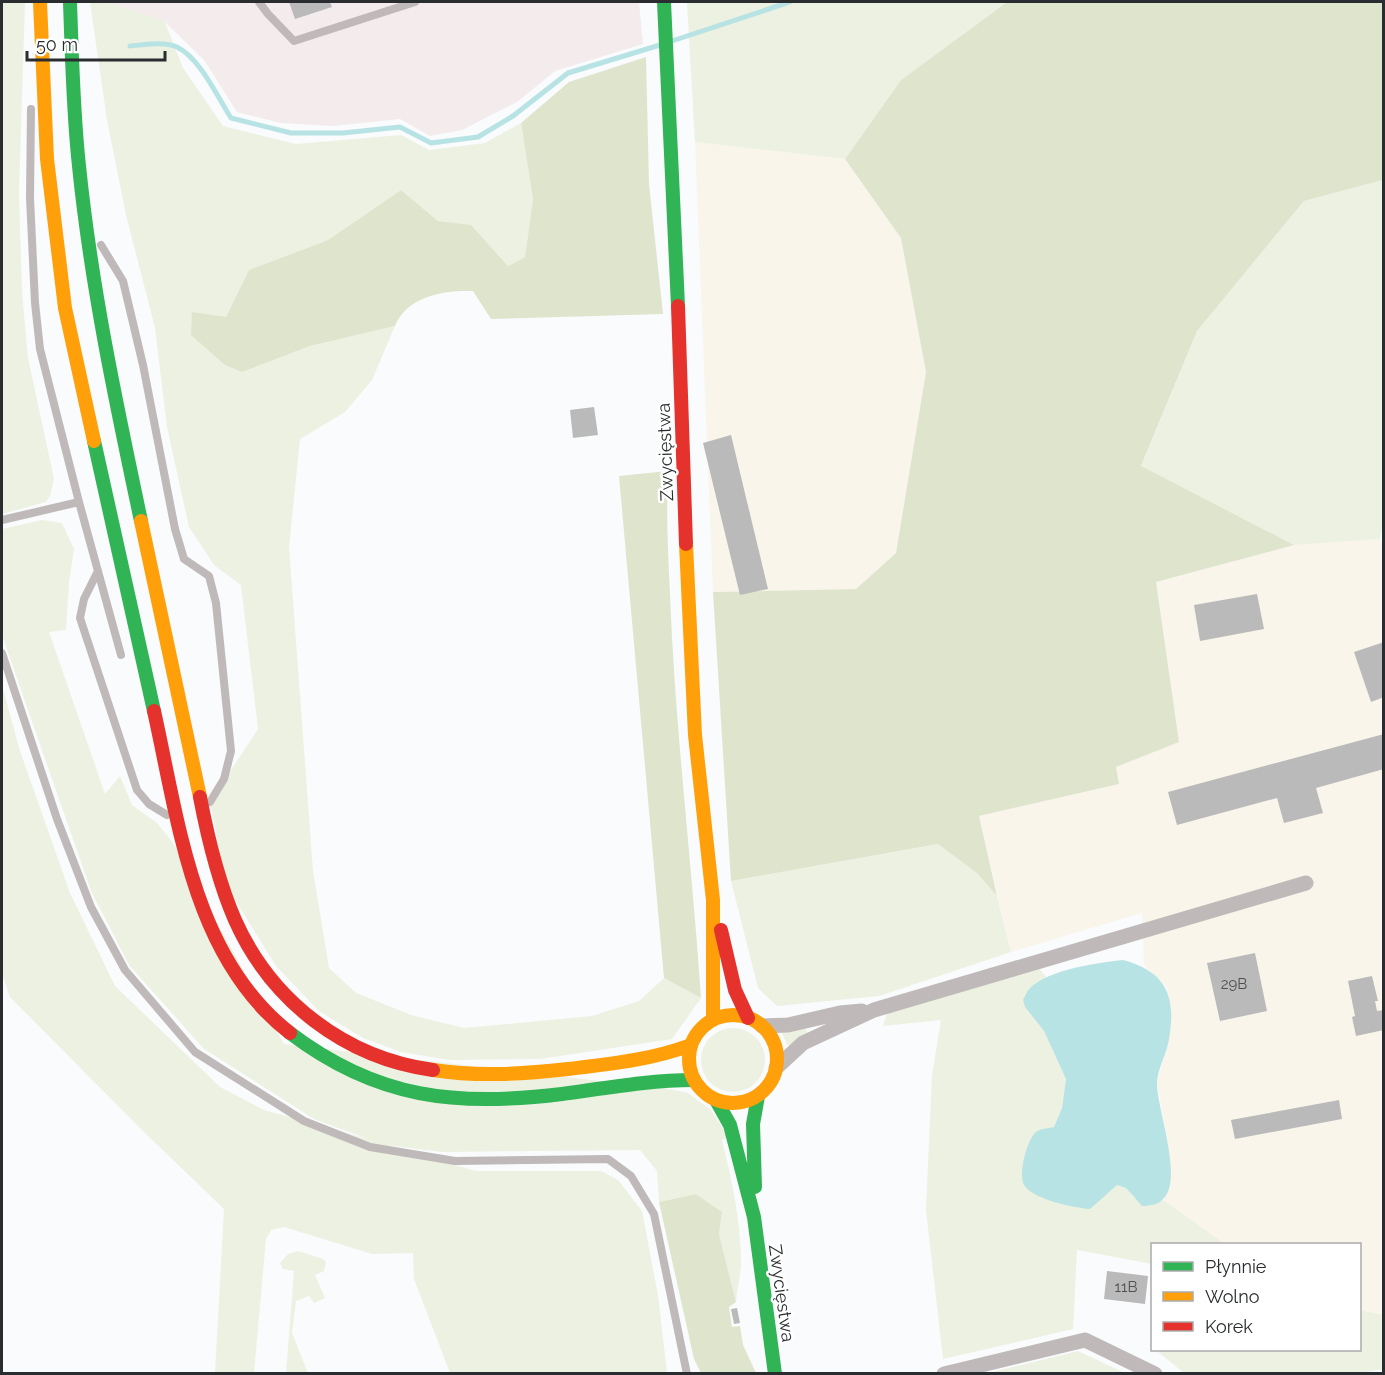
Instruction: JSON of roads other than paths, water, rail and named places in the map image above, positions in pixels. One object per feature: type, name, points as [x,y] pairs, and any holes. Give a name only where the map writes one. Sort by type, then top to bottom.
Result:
[{"type":"main road","points":[[40,2],[48,159],[65,308],[183,841],[199,896],[214,936],[235,974],[280,1026],[320,1055],[353,1074],[387,1087],[420,1095],[456,1100],[512,1099],[658,1081],[694,1080]]},
{"type":"main road","points":[[70,2],[72,75],[84,218],[105,346],[212,858],[222,892],[255,959],[280,991],[311,1019],[340,1039],[406,1066],[439,1073],[515,1074],[597,1066],[663,1056],[691,1046]]},
{"type":"main road","name":"Zwycięstwa","points":[[664,2],[695,735],[713,900],[713,1020]]},
{"type":"main road","name":"Zwycięstwa","points":[[713,900],[735,990],[755,1022]]},
{"type":"main road","points":[[731,1015],[755,1022],[770,1035],[776,1048],[776,1068],[770,1083],[759,1095],[741,1103],[716,1100],[703,1092],[694,1080],[689,1060],[691,1046],[701,1029],[713,1020],[731,1015]]},
{"type":"main road","name":"Zwycięstwa","points":[[754,1218],[753,1124],[759,1095]]},
{"type":"main road","name":"Zwycięstwa","points":[[716,1100],[730,1125],[754,1218],[775,1374]]},
{"type":"street","points":[[776,1068],[803,1043],[874,1010],[1306,883]]},
{"type":"street","points":[[755,1022],[788,1025],[840,1013],[874,1010]]},
{"type":"street","points":[[944,1374],[1085,1340],[1155,1374]]},
{"type":"lane","points":[[259,2],[294,41],[412,2]]},
{"type":"lane","points":[[31,109],[30,198],[35,303],[40,349],[121,655]]},
{"type":"lane","points":[[101,245],[123,281],[143,365],[175,529],[184,559],[209,576],[216,603],[231,751],[224,780],[210,802]]},
{"type":"lane","points":[[2,520],[79,502]]},
{"type":"lane","points":[[98,571],[84,599],[80,618],[137,790],[149,804],[167,815]]},
{"type":"lane","points":[[2,653],[57,819],[91,907],[125,970],[195,1052],[304,1121],[370,1147],[455,1161],[608,1160],[631,1176],[654,1214],[687,1374]]},
{"type":"water","points":[[1123,960],[1151,972],[1160,980],[1170,1001],[1171,1028],[1157,1084],[1170,1161],[1169,1190],[1156,1204],[1142,1206],[1126,1188],[1117,1185],[1090,1209],[1064,1205],[1035,1195],[1028,1190],[1022,1180],[1029,1142],[1038,1131],[1054,1127],[1062,1108],[1066,1079],[1044,1031],[1025,1007],[1023,1000],[1030,988],[1049,976],[1074,968]]},
{"type":"waterway","points":[[669,42],[790,2]]},
{"type":"waterway","points":[[130,46],[166,44],[185,52],[201,69],[231,118],[291,133],[343,133],[400,127],[431,143],[478,137],[513,116],[568,73],[660,45]]}]
